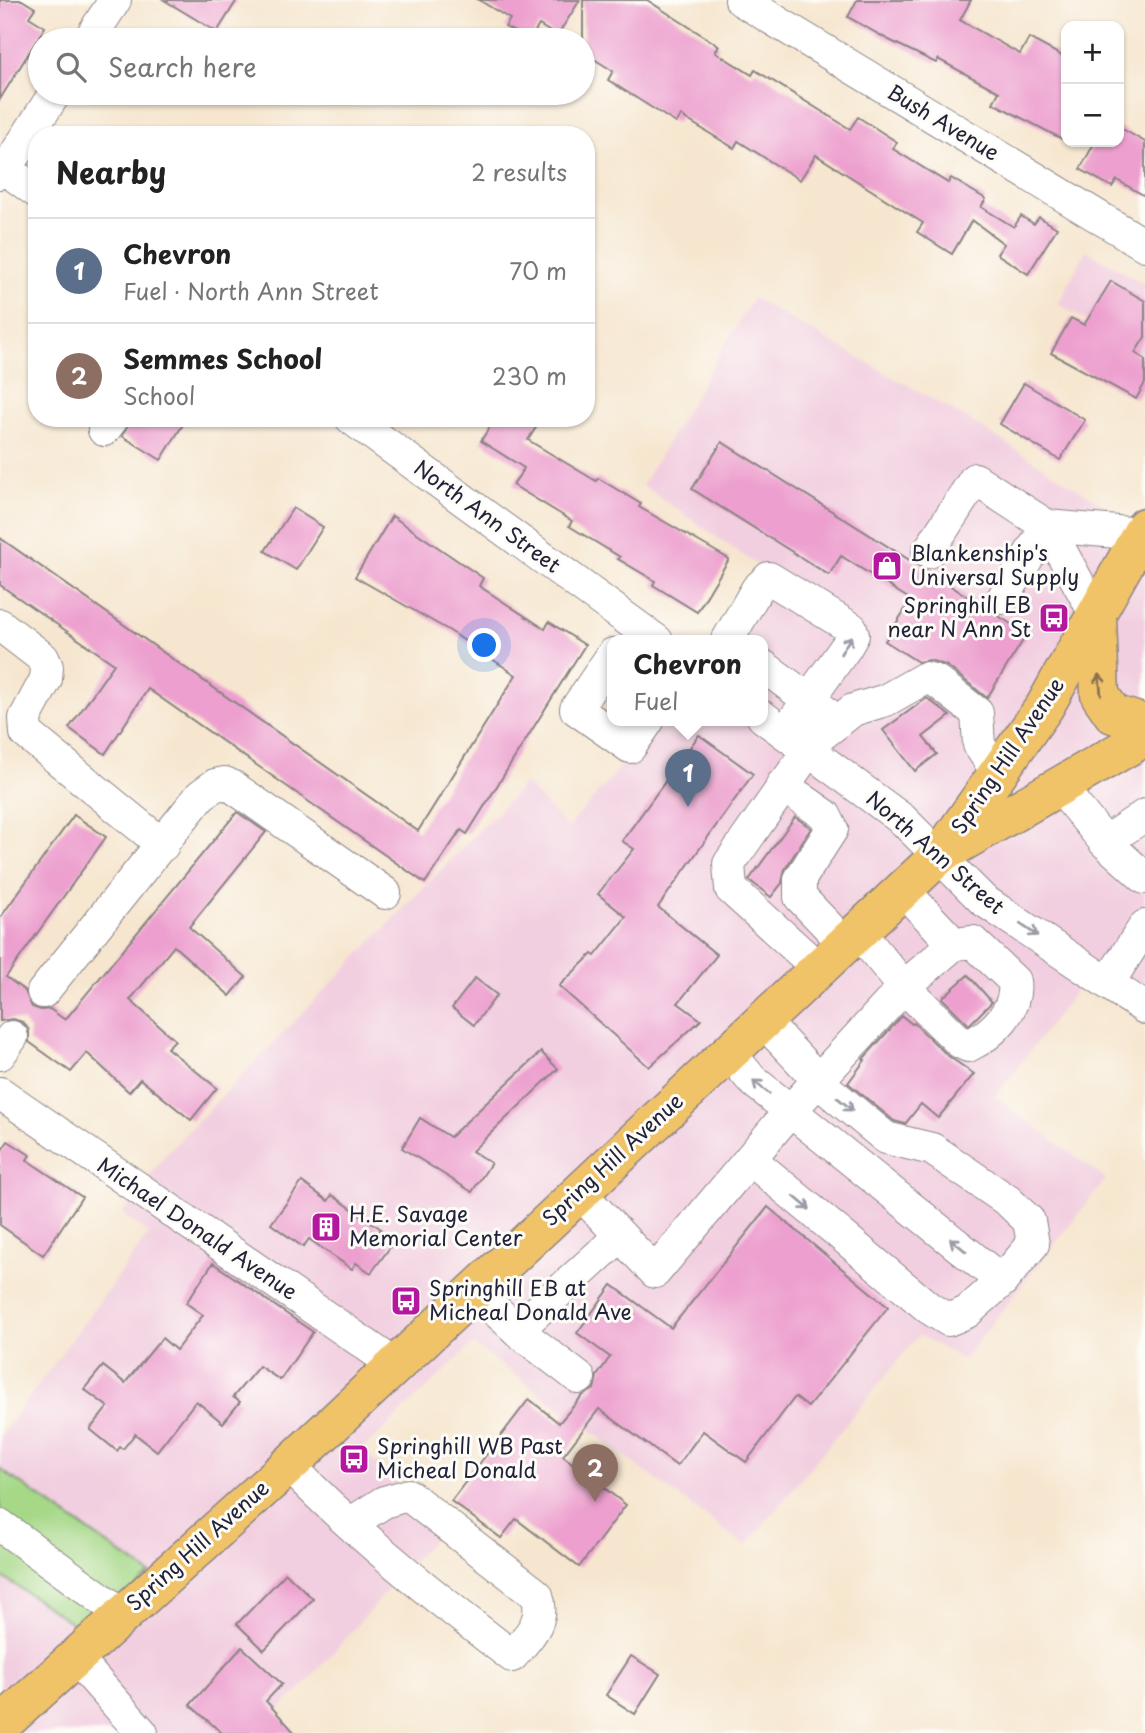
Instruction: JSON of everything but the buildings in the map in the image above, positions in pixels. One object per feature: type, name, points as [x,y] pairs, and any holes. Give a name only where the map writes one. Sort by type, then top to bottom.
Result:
[{"type":"main road","name":"Spring Hill Avenue","points":[[0,1726],[289,1465],[941,854],[1045,706],[1143,531]]},
{"type":"main road","points":[[1097,617],[1100,695],[1113,714],[1145,724]]},
{"type":"main road","points":[[941,854],[1145,737]]},
{"type":"street","points":[[97,28],[115,0]]},
{"type":"street","name":"Bush Avenue","points":[[741,0],[1145,246]]},
{"type":"street","points":[[32,126],[47,105]]},
{"type":"street","points":[[28,132],[2,169],[28,186]]},
{"type":"street","name":"North Ann Street","points":[[363,427],[638,635]]},
{"type":"street","points":[[928,552],[975,479],[1047,526],[1097,617]]},
{"type":"street","points":[[1047,526],[1143,531]]},
{"type":"street","points":[[1003,598],[1047,526]]},
{"type":"street","points":[[579,1192],[655,1272],[790,1111],[904,987],[954,944],[973,942],[1014,981],[1013,1006],[982,1039],[968,1046],[960,1042],[904,987],[841,948],[772,926],[731,889],[729,864],[782,785],[785,733],[853,635],[851,628],[769,578],[757,589],[730,635]]},
{"type":"street","points":[[0,625],[43,658],[47,667],[46,679],[25,718],[26,733],[163,845]]},
{"type":"street","points":[[607,663],[576,709],[630,747],[645,726]]},
{"type":"street","points":[[768,670],[808,701],[838,719]]},
{"type":"street","points":[[785,733],[838,719],[853,710],[886,700],[925,677],[936,681],[977,713],[979,745],[998,773]]},
{"type":"street","name":"North Ann Street","points":[[785,733],[903,820],[941,854],[983,900],[1145,1007]]},
{"type":"street","points":[[43,992],[201,795],[215,785],[225,783],[385,893]]},
{"type":"street","points":[[782,785],[825,815],[832,829],[800,879],[800,897],[841,948]]},
{"type":"street","points":[[1059,786],[1105,842],[1145,877]]},
{"type":"street","points":[[1105,842],[1145,815]]},
{"type":"street","points":[[903,890],[954,944]]},
{"type":"street","points":[[772,926],[800,897]]},
{"type":"street","points":[[1108,983],[1145,926]]},
{"type":"street","points":[[750,1159],[929,1308],[948,1320],[967,1312],[1002,1281],[1033,1244],[1029,1221],[1008,1202],[932,1149],[886,1138],[819,1082],[762,1021]]},
{"type":"street","points":[[729,1052],[752,1080],[1002,1281]]},
{"type":"street","name":"Michael Donald Avenue","points":[[0,1093],[394,1364]]},
{"type":"street","points":[[517,1330],[620,1236]]},
{"type":"street","points":[[474,1291],[517,1330],[579,1378]]},
{"type":"street","points":[[289,1465],[350,1524],[396,1567],[512,1656],[536,1628],[542,1609],[537,1595],[408,1495],[384,1502],[350,1524]]},
{"type":"street","points":[[0,1525],[122,1614]]},
{"type":"street","points":[[75,1657],[142,1733]]},
{"type":"shaded area","points":[[1086,250],[1145,285],[1145,356],[1058,304]]},
{"type":"shaded area","points":[[753,298],[969,420],[1145,531],[1145,1023],[1083,981],[995,1097],[1106,1179],[963,1360],[919,1335],[746,1546],[473,1344],[362,1450],[444,1526],[301,1689],[253,1733],[0,1733],[0,1576],[86,1632],[149,1574],[0,1469],[0,1437],[149,1234],[122,1214],[166,1154],[525,783],[568,828],[655,726],[768,726],[768,635],[716,635],[757,565],[642,485]]},
{"type":"green space","points":[[0,1469],[150,1574],[86,1632],[0,1575]]},
{"type":"place","name":"Blankenship's Universal Supply","points":[[887,566]]},
{"type":"place","name":"Springhill EB near N Ann St","points":[[1054,618]]},
{"type":"place","name":"Chevron","points":[[688,807]]},
{"type":"place","name":"H.E. Savage Memorial Center","points":[[326,1227]]},
{"type":"place","name":"Springhill EB at Micheal Donald Ave","points":[[406,1301]]},
{"type":"place","name":"Springhill WB Past Micheal Donald","points":[[354,1459]]},
{"type":"place","name":"Semmes School","points":[[595,1502]]}]
